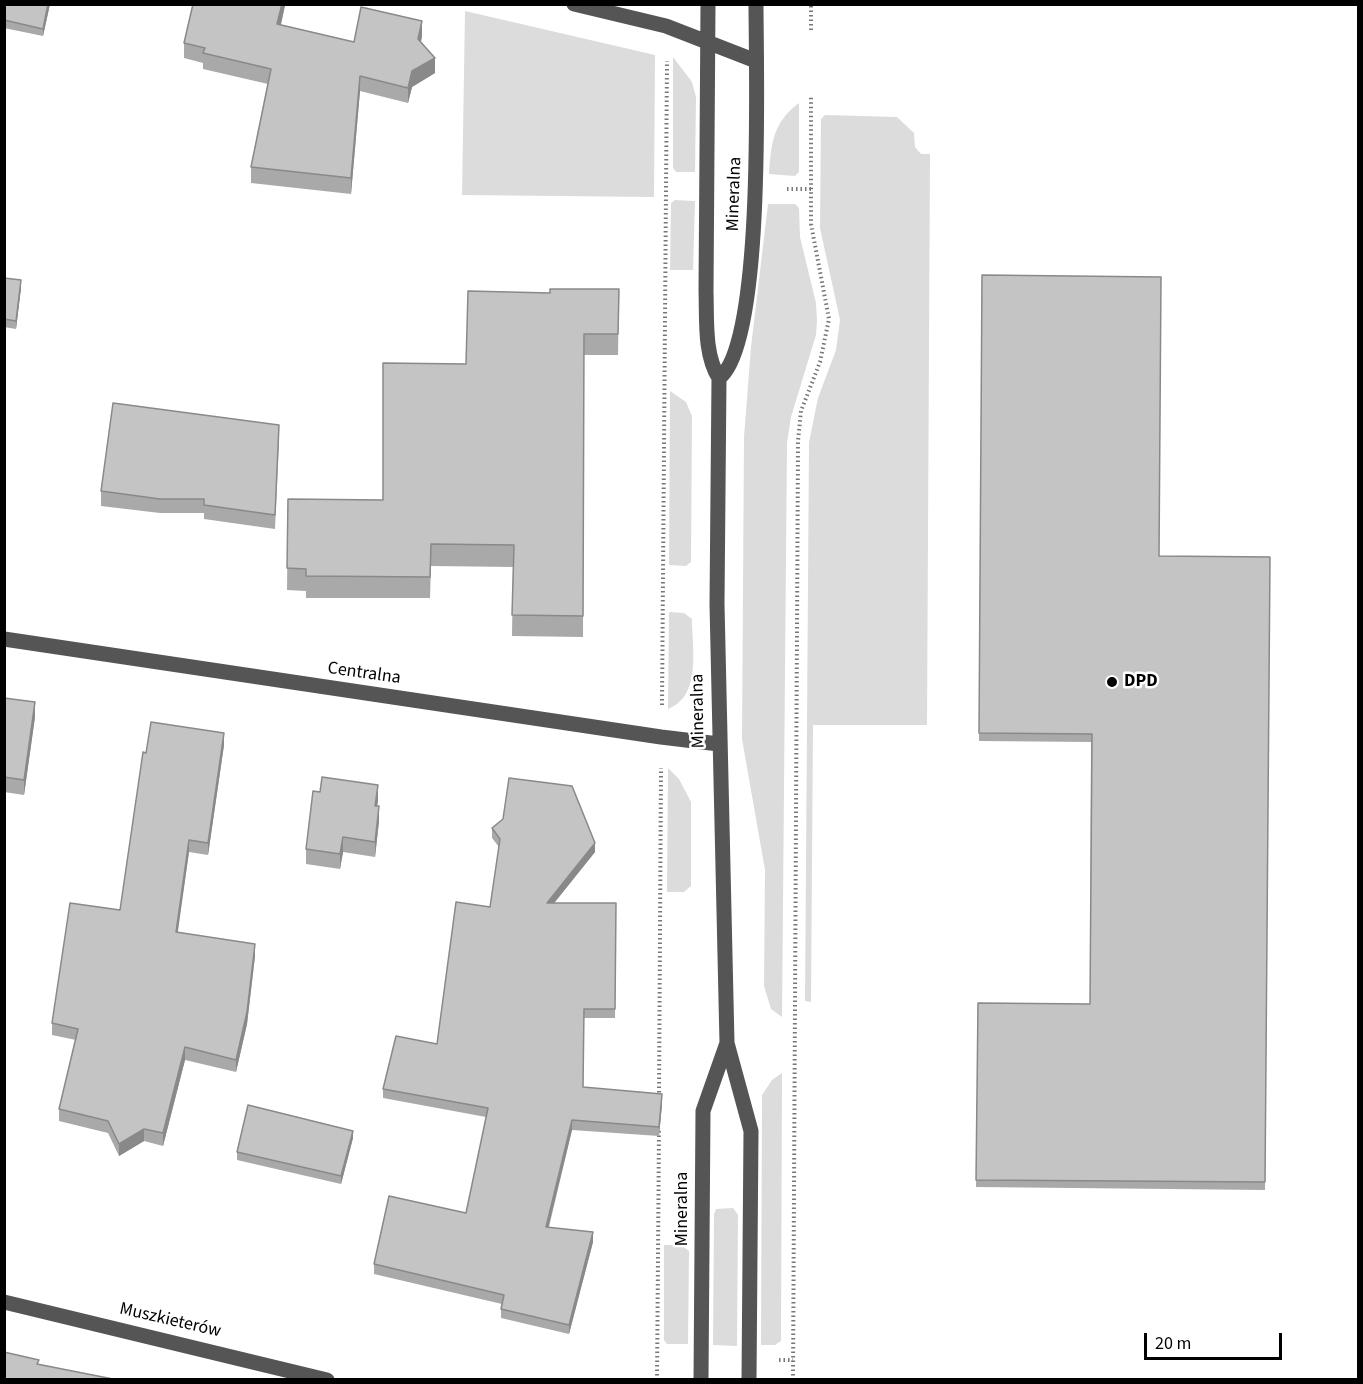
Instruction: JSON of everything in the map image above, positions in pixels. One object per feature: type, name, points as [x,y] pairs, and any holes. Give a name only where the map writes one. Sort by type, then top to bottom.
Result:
[{"type":"street","points":[[574,4],[666,26],[756,61]]},
{"type":"street","name":"Mineralna","points":[[708,4],[706,292],[708,335],[713,369],[719,378],[719,744],[725,839],[728,1042],[751,1131],[749,1380]]},
{"type":"street","name":"Mineralna","points":[[719,378],[728,372],[736,347],[753,251],[757,188],[756,4]]},
{"type":"street","name":"Centralna","points":[[4,639],[638,734],[719,744]]},
{"type":"street","name":"Mineralna","points":[[701,1380],[703,1111],[728,1042]]},
{"type":"street","name":"Muszkieterów","points":[[4,1302],[327,1380]]},
{"type":"path","points":[[811,30],[812,4]]},
{"type":"path","points":[[662,708],[667,54]]},
{"type":"path","points":[[793,1380],[798,441],[801,411],[820,362],[829,319],[811,224],[811,95]]},
{"type":"path","points":[[659,1099],[661,768]]},
{"type":"path","points":[[657,1380],[659,1123]]},
{"type":"shaded area","points":[[465,11],[655,55],[654,197],[462,195]]},
{"type":"shaded area","points":[[673,57],[692,82],[696,97],[695,172],[676,172],[673,168]]},
{"type":"shaded area","points":[[799,103],[799,172],[795,176],[769,174],[775,134],[790,110]]},
{"type":"shaded area","points":[[825,115],[897,117],[914,133],[915,147],[921,154],[930,154],[927,725],[813,725],[811,1002],[805,1001],[809,442],[818,398],[836,350],[840,320],[820,228],[821,119]]},
{"type":"shaded area","points":[[675,200],[695,201],[693,270],[670,270],[671,203]]},
{"type":"shaded area","points":[[768,204],[795,204],[799,208],[800,237],[816,303],[817,321],[816,335],[791,417],[787,443],[782,1017],[771,1009],[764,986],[765,870],[742,739],[744,437],[751,347]]},
{"type":"shaded area","points":[[670,391],[686,402],[692,416],[691,562],[686,566],[669,565]]},
{"type":"shaded area","points":[[669,612],[684,613],[692,619],[693,670],[686,694],[679,703],[668,709]]},
{"type":"shaded area","points":[[668,768],[679,779],[691,802],[691,886],[684,892],[667,892]]},
{"type":"shaded area","points":[[782,1073],[781,1341],[775,1345],[761,1345],[762,1095],[772,1080]]},
{"type":"shaded area","points":[[733,1208],[738,1215],[737,1346],[713,1345],[714,1214],[716,1209]]},
{"type":"shaded area","points":[[664,1245],[681,1245],[689,1251],[688,1344],[667,1344],[664,1340]]},
{"type":"building","points":[[4,4],[48,4],[43,29],[4,20]]},
{"type":"building","points":[[193,4],[282,4],[277,24],[354,42],[361,7],[422,21],[418,39],[435,58],[412,71],[408,88],[360,76],[351,178],[251,167],[271,69],[203,53],[205,48],[184,43]]},
{"type":"building","points":[[982,275],[1161,277],[1159,556],[1270,557],[1265,1182],[976,1180],[978,1003],[1090,1004],[1092,734],[979,733]]},
{"type":"building","points":[[4,278],[21,280],[16,321],[4,319]]},
{"type":"building","points":[[550,289],[619,289],[618,334],[584,334],[583,616],[512,615],[514,545],[431,544],[430,577],[306,576],[306,569],[287,568],[288,499],[383,500],[383,363],[466,364],[468,291],[550,293]]},
{"type":"building","points":[[113,403],[279,425],[275,515],[204,505],[204,499],[160,499],[101,491]]},
{"type":"building","points":[[4,698],[35,702],[24,780],[4,777]]},
{"type":"building","points":[[151,722],[224,733],[208,843],[189,840],[176,932],[255,944],[247,1012],[236,1060],[185,1047],[163,1133],[144,1129],[119,1144],[108,1121],[59,1109],[78,1029],[52,1023],[70,903],[120,910],[143,752],[146,753]]},
{"type":"building","points":[[322,777],[378,785],[375,806],[379,806],[375,842],[343,837],[340,854],[306,849],[313,791],[320,792]]},
{"type":"building","points":[[509,778],[572,786],[595,843],[547,903],[616,903],[615,1009],[584,1009],[583,1087],[662,1094],[659,1127],[572,1120],[546,1227],[593,1232],[569,1325],[501,1309],[504,1295],[374,1264],[389,1196],[466,1213],[488,1108],[383,1089],[396,1036],[437,1044],[456,902],[490,907],[500,839],[492,828],[503,819]]},
{"type":"building","points":[[248,1105],[353,1131],[341,1176],[237,1152]]},
{"type":"building","points":[[4,1352],[39,1360],[37,1364],[118,1380],[4,1380]]},
{"type":"place","name":"DPD","points":[[1112,682]]}]
